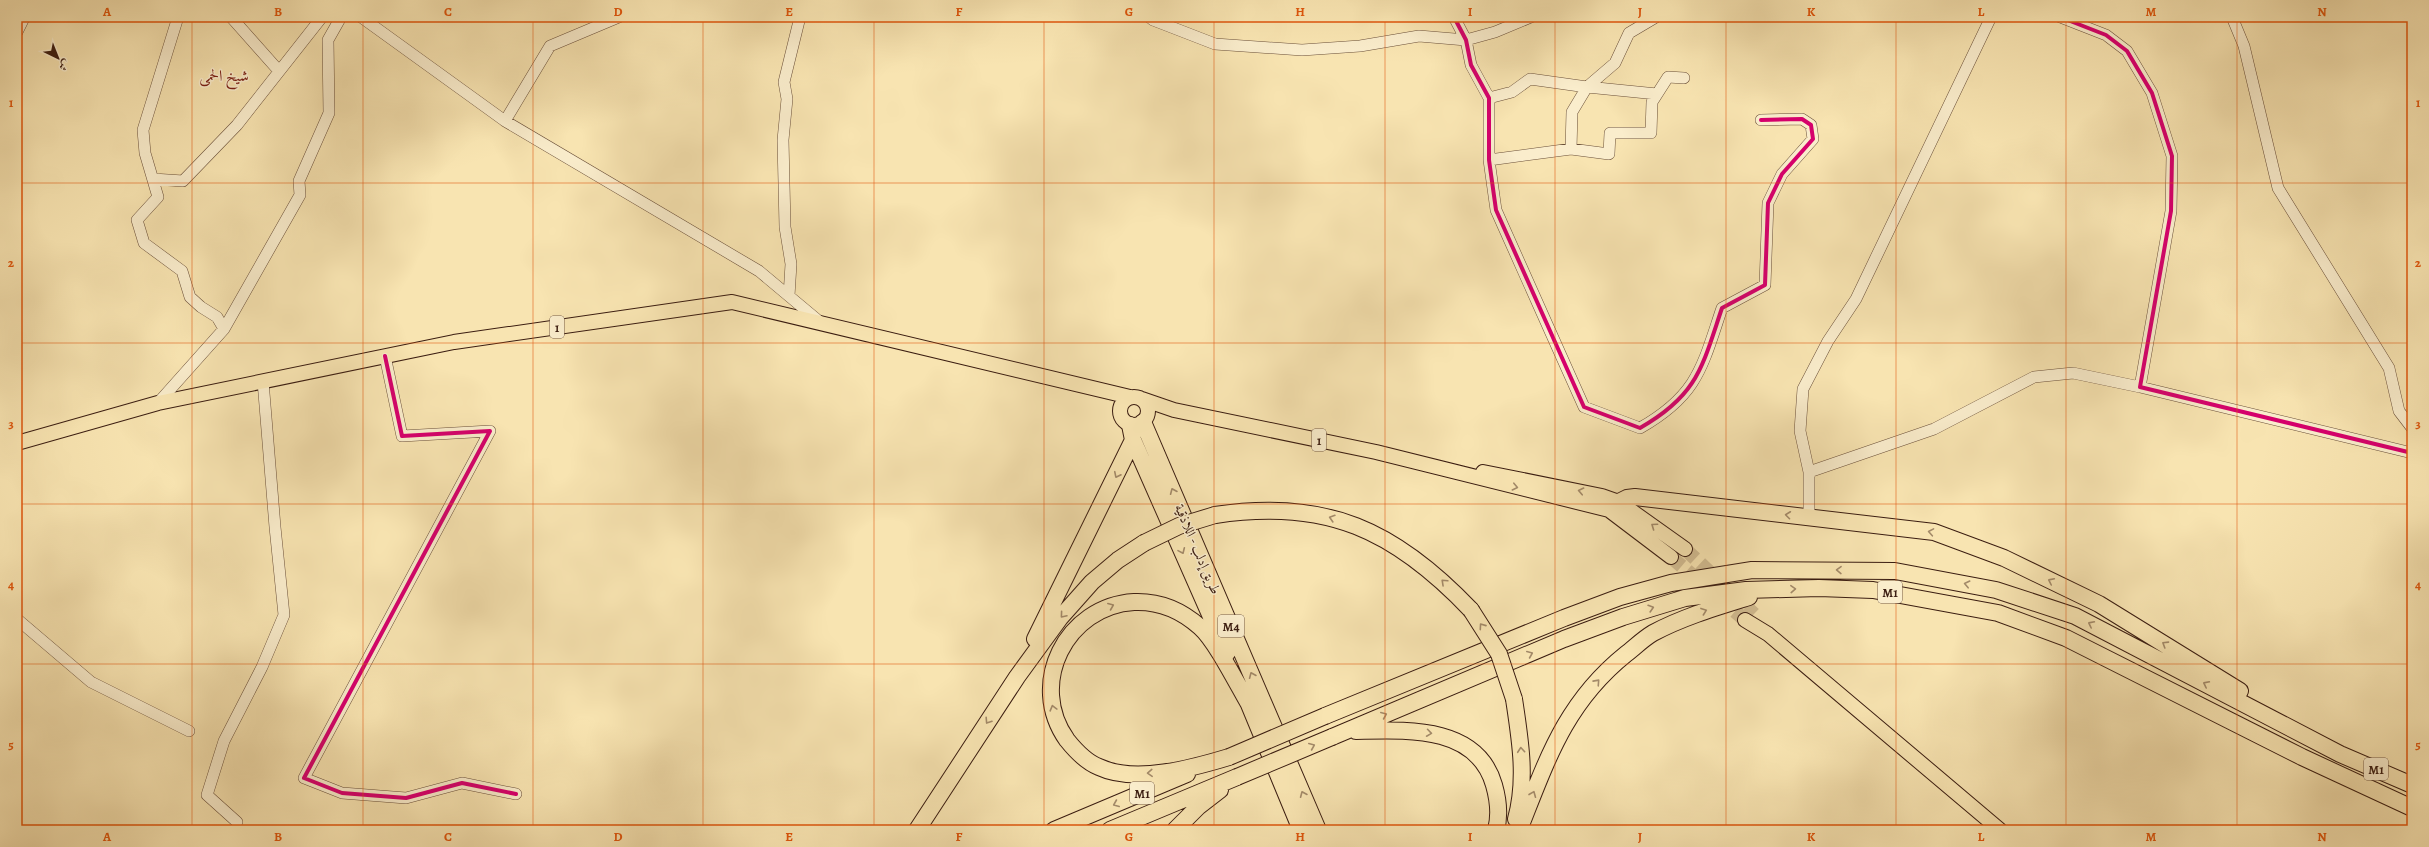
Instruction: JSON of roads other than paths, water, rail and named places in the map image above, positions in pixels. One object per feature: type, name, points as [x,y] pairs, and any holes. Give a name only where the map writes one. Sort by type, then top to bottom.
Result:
[{"type":"highway","points":[[1017,677],[1134,423]]},
{"type":"highway","name":"طريق إدلب - اللاذقية","points":[[1134,423],[1300,828]]},
{"type":"highway","name":"طريق إدلب - اللاذقية","points":[[1134,423],[1318,826]]},
{"type":"highway","points":[[1614,506],[1626,498],[1635,498],[1934,532],[2004,558],[2098,604],[2340,754]]},
{"type":"highway","points":[[916,830],[1017,677],[1060,618],[1092,582],[1118,560],[1144,543],[1179,526],[1215,515],[1278,509],[1318,514],[1352,525],[1386,540],[1414,558],[1443,581],[1471,610],[1499,654],[1514,699],[1522,753],[1522,786],[1513,830]]},
{"type":"highway","name":"M1","points":[[1054,830],[1325,716],[1564,618],[1620,597],[1670,583],[1752,570],[1895,571],[1996,590],[2075,616],[2340,754],[2412,785]]},
{"type":"highway","name":"M1","points":[[1110,830],[1564,639],[1623,617],[1685,598],[1746,590],[1819,588],[1873,590],[1998,613],[2066,638],[2302,757],[2412,808]]},
{"type":"highway","points":[[1519,830],[1561,730],[1579,702],[1609,668],[1652,634],[1703,611],[1772,590]]},
{"type":"highway","points":[[1229,757],[1201,766],[1158,773],[1127,774],[1098,767],[1076,751],[1059,728],[1051,704],[1050,678],[1058,653],[1072,631],[1092,614],[1119,603],[1148,602],[1177,610],[1200,627],[1253,712]]},
{"type":"highway","points":[[1348,731],[1403,730],[1434,733],[1457,741],[1479,758],[1492,777],[1498,798],[1496,830]]},
{"type":"highway","points":[[1175,830],[1198,807],[1237,777]]},
{"type":"main road","name":"1","points":[[17,442],[158,403],[454,342],[732,302],[1097,391],[1136,398],[1174,410],[1376,452],[1464,473],[1489,472],[1602,496],[1614,506]]},
{"type":"main road","name":"1","points":[[1097,391],[1134,423],[1174,410]]},
{"type":"main road","points":[[1136,398],[1148,407],[1134,423],[1121,405],[1136,398]]},
{"type":"main road","points":[[1614,506],[1685,549]]},
{"type":"main road","points":[[1614,506],[1671,557]]},
{"type":"main road","points":[[1750,617],[1768,634],[2000,830]]},
{"type":"street","points":[[178,17],[143,130],[145,153],[158,197],[138,220],[138,230],[144,243],[154,253],[182,271],[190,297],[201,307],[217,317],[224,329]]},
{"type":"street","points":[[231,17],[279,71]]},
{"type":"street","points":[[153,179],[183,182],[237,125],[322,17]]},
{"type":"street","points":[[158,403],[224,329],[300,196],[299,181],[329,113],[328,40],[340,17]]},
{"type":"street","points":[[361,17],[505,121],[759,271],[820,323]]},
{"type":"street","points":[[587,30],[603,17]]},
{"type":"street","points":[[505,121],[550,46],[619,17]]},
{"type":"street","points":[[789,296],[791,264],[785,227],[783,140],[787,99],[784,82],[800,17]]},
{"type":"street","points":[[1149,17],[1153,20],[1215,44],[1302,50],[1360,46],[1419,36],[1466,40],[1495,32],[1532,17]]},
{"type":"street","points":[[1454,17],[1466,40],[1471,65],[1489,98],[1490,160],[1496,210],[1584,407],[1640,428],[1665,414],[1683,397],[1701,370],[1722,308],[1765,285],[1768,203],[1782,174],[1812,139],[1811,125],[1802,119],[1761,120]]},
{"type":"street","points":[[1571,149],[1572,112],[1587,87],[1615,63],[1629,33],[1656,17]]},
{"type":"street","points":[[1809,518],[1809,472],[1800,430],[1803,389],[1828,341],[1856,299],[1991,17]]},
{"type":"street","points":[[2060,17],[2106,35],[2127,50],[2152,93],[2172,156],[2171,211],[2140,387]]},
{"type":"street","points":[[2232,17],[2244,46],[2278,188],[2389,368],[2399,411],[2412,428]]},
{"type":"street","points":[[17,32],[24,18]]},
{"type":"street","points":[[1490,160],[1571,149],[1609,154],[1610,133],[1651,133],[1652,102],[1668,77],[1684,78]]},
{"type":"street","points":[[1489,98],[1512,92],[1530,79],[1587,87],[1657,94]]},
{"type":"street","points":[[385,356],[402,436],[490,430],[304,778],[342,793],[406,798],[462,783],[516,794]]},
{"type":"street","points":[[1809,472],[1934,429],[2034,377],[2074,373],[2140,387],[2412,452]]},
{"type":"street","points":[[238,822],[207,795],[224,741],[262,667],[284,615],[274,527],[263,381]]},
{"type":"street","points":[[17,619],[92,682],[189,731]]},
{"type":"tunnel","points":[[1685,549],[1754,614]]},
{"type":"tunnel","points":[[1671,557],[1745,620]]},
{"type":"district","name":"شيخ الحمى","points":[[224,75]]}]
